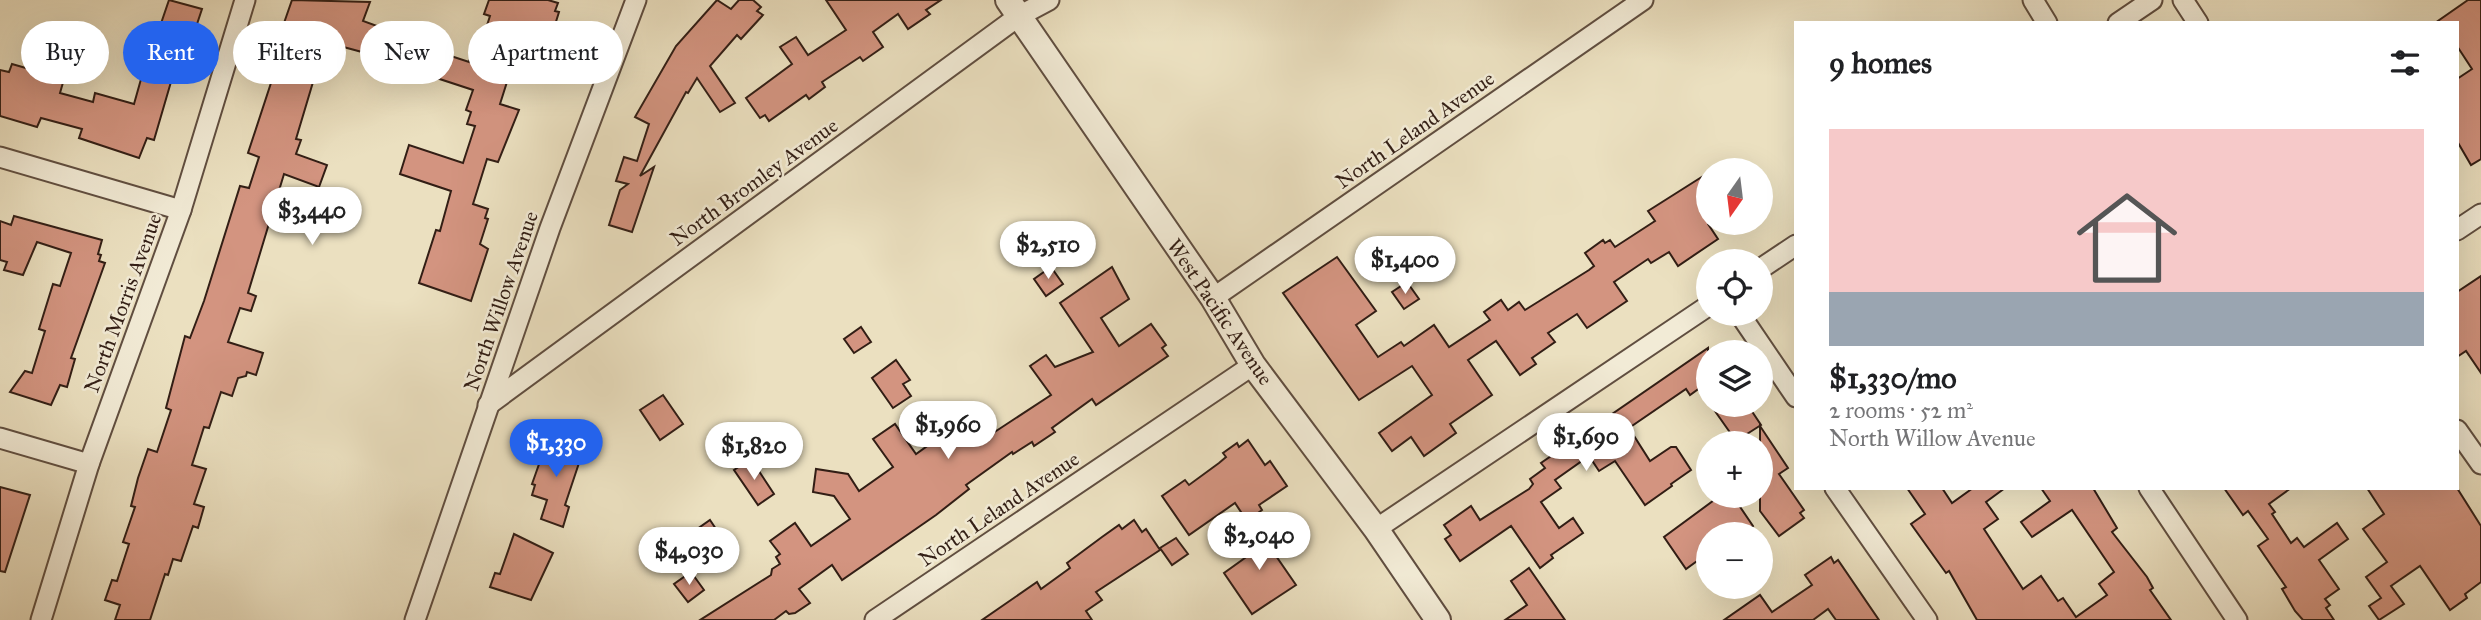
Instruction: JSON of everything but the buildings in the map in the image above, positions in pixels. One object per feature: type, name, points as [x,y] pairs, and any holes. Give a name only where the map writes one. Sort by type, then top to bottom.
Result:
[{"type":"street","name":"North Morris Avenue","points":[[41,620],[89,464],[181,210],[245,0]]},
{"type":"street","name":"North Willow Avenue","points":[[415,620],[550,228],[636,0]]},
{"type":"street","name":"North Bromley Avenue","points":[[488,405],[1013,8],[1049,0]]},
{"type":"street","name":"North Leland Avenue","points":[[1213,298],[1643,0]]},
{"type":"street","points":[[2033,0],[2046,21]]},
{"type":"street","points":[[2121,21],[2152,0]]},
{"type":"street","points":[[2182,0],[2197,21]]},
{"type":"street","name":"West Pacific Avenue","points":[[1013,8],[1213,298],[1253,365],[1376,529],[1438,620]]},
{"type":"street","points":[[0,157],[181,210]]},
{"type":"street","points":[[2459,229],[2481,214]]},
{"type":"street","points":[[1773,260],[1794,246]]},
{"type":"street","points":[[1376,529],[1696,314]]},
{"type":"street","points":[[1748,326],[1794,394]]},
{"type":"street","name":"North Leland Avenue","points":[[875,620],[1253,365]]},
{"type":"street","points":[[2459,433],[2481,464]]},
{"type":"street","points":[[0,438],[89,464]]},
{"type":"street","points":[[1836,490],[1927,620]]},
{"type":"street","points":[[2150,490],[2237,620]]}]
